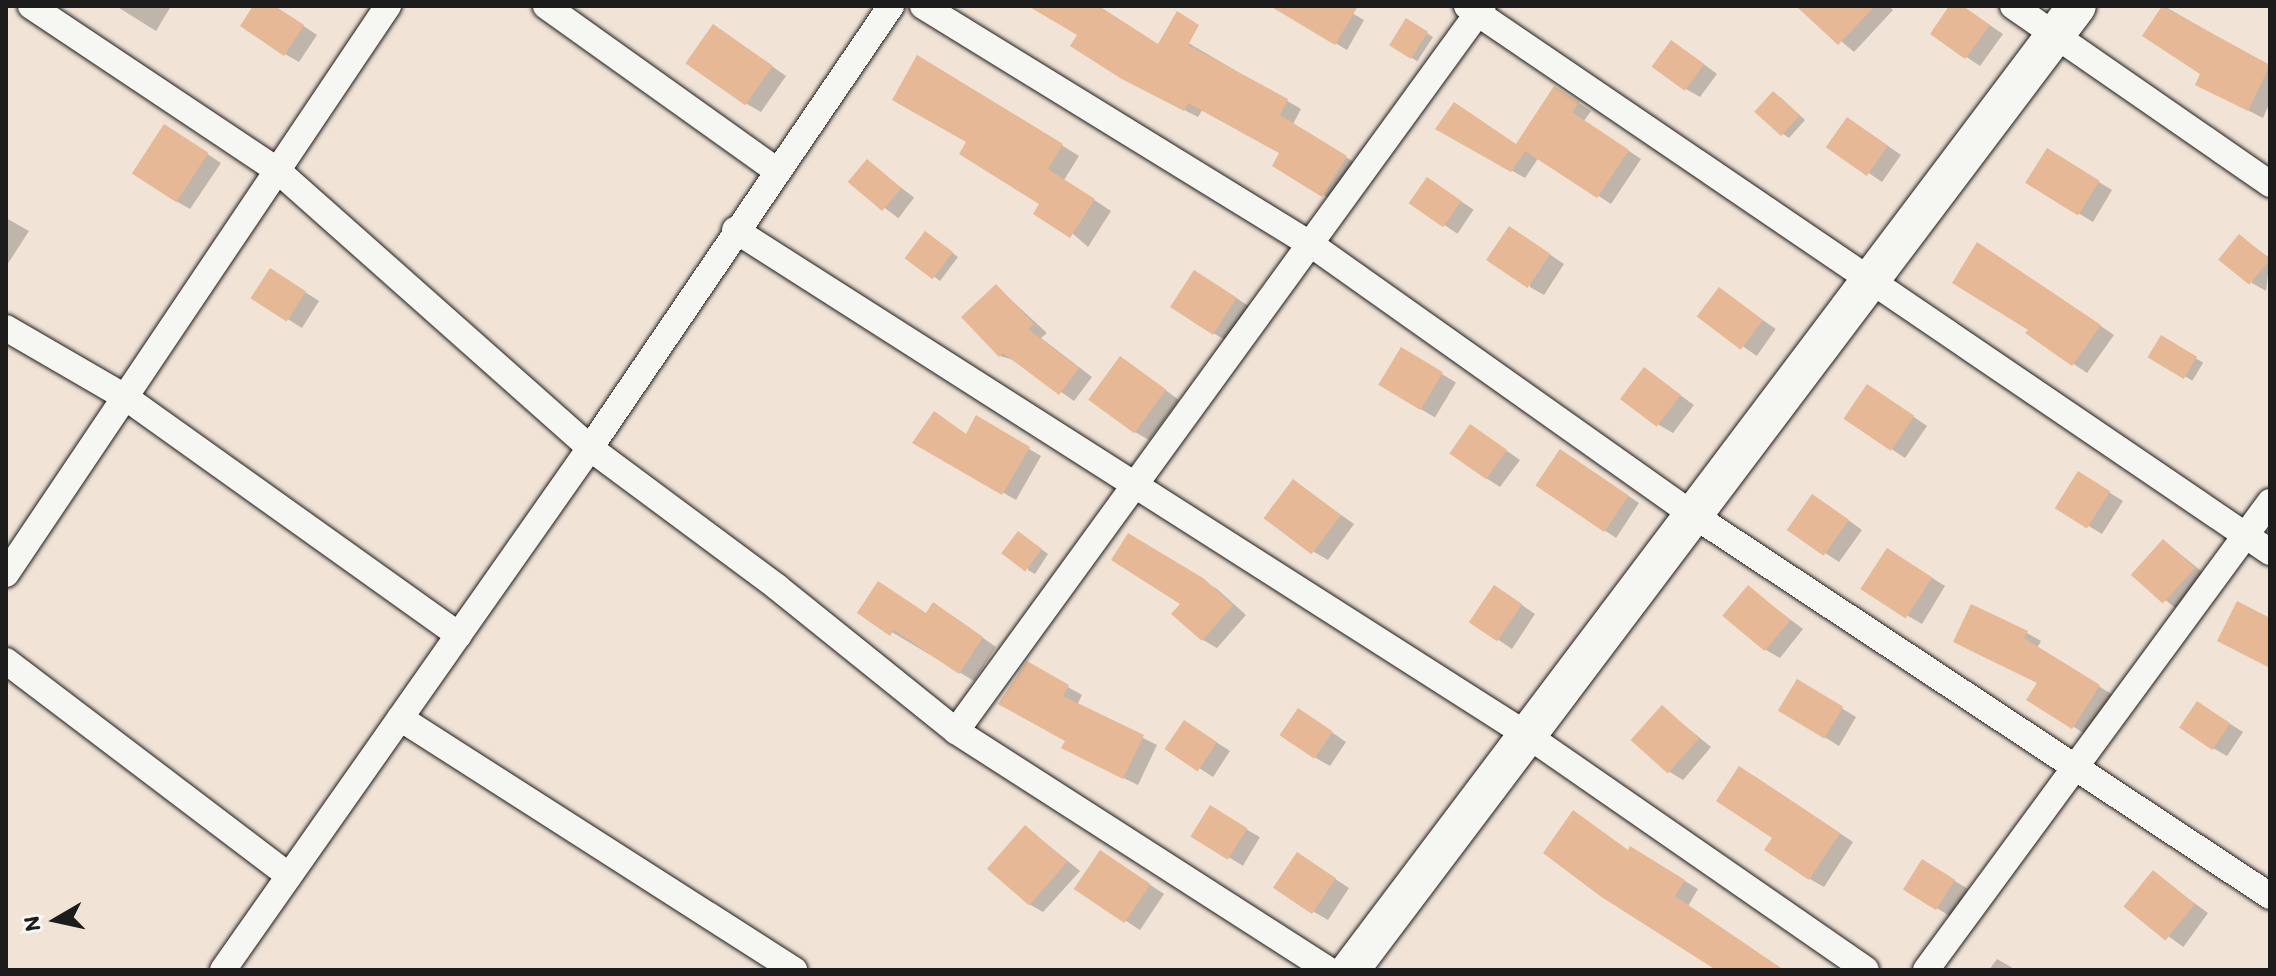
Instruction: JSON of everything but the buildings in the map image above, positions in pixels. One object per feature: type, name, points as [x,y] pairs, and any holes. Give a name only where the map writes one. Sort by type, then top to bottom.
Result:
[{"type":"street","points":[[31,6],[277,170],[590,448],[777,587],[956,731],[1328,970]]},
{"type":"street","points":[[6,574],[388,6]]},
{"type":"street","points":[[546,6],[776,170]]},
{"type":"street","points":[[223,970],[590,448],[735,230],[891,6]]},
{"type":"street","points":[[923,6],[1312,245],[1695,516],[2270,896]]},
{"type":"street","points":[[2013,6],[2066,21],[2270,184]]},
{"type":"street","points":[[956,731],[1312,245],[1476,8],[1868,284],[2270,552]]},
{"type":"street","points":[[1350,970],[2066,21]]},
{"type":"street","points":[[735,230],[1134,489],[1527,735],[1866,970]]},
{"type":"street","points":[[6,328],[125,397],[459,635]]},
{"type":"street","points":[[1926,970],[2243,533],[2270,502]]},
{"type":"street","points":[[6,661],[289,876]]},
{"type":"street","points":[[400,718],[794,970]]}]
